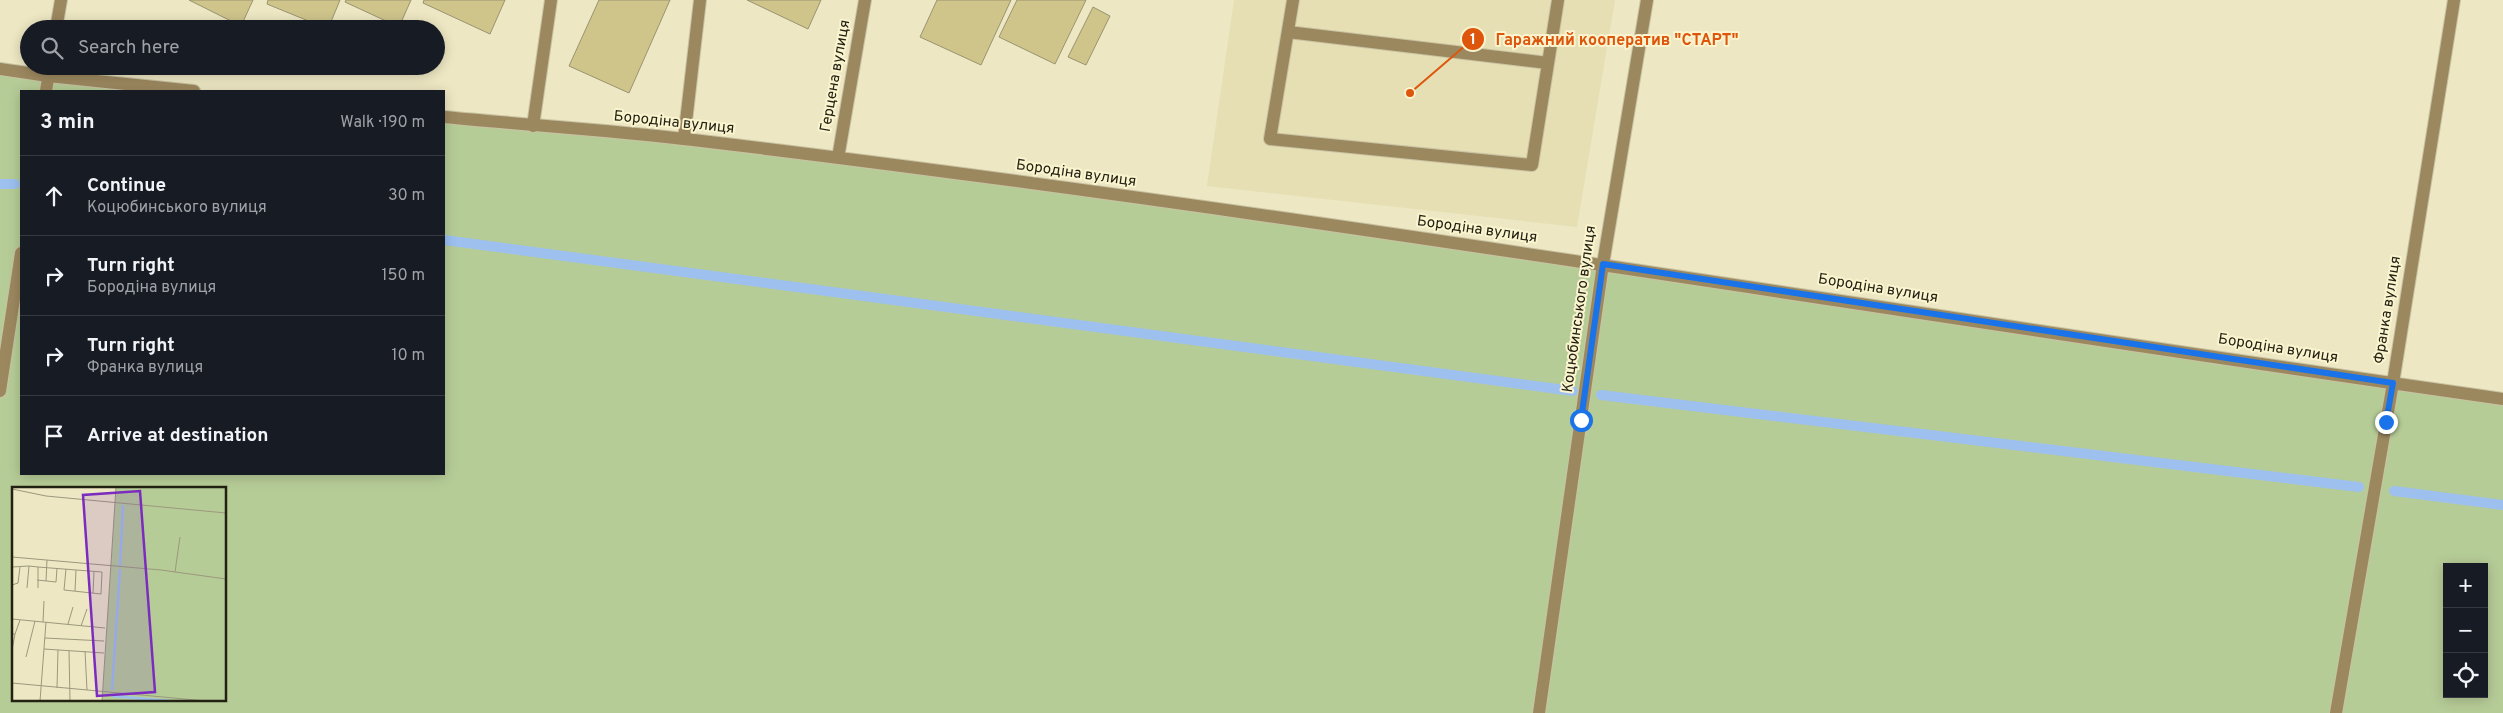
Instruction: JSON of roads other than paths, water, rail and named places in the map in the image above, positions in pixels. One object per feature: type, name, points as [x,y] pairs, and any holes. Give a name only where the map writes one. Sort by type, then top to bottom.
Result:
[{"type":"street","points":[[58,20],[61,0]]},
{"type":"street","points":[[533,126],[551,0]]},
{"type":"street","points":[[684,139],[700,0]]},
{"type":"street","name":"Герцена вулиця","points":[[838,158],[865,0]]},
{"type":"street","points":[[1293,0],[1270,139],[1532,165],[1558,0]]},
{"type":"street","name":"Коцюбинського вулиця","points":[[1539,713],[1603,264],[1647,0]]},
{"type":"street","name":"Франка вулиця","points":[[2336,713],[2393,383],[2454,0]]},
{"type":"street","points":[[1288,32],[1548,63]]},
{"type":"street","points":[[0,69],[20,70]]},
{"type":"street","points":[[46,90],[48,75]]},
{"type":"street","points":[[78,75],[187,90]]},
{"type":"street","name":"Бородіна вулиця","points":[[445,117],[684,139],[838,158],[1603,264],[2503,399]]},
{"type":"street","points":[[0,391],[20,260]]},
{"type":"waterway","points":[[0,184],[15,184]]},
{"type":"waterway","points":[[445,240],[1573,391]]},
{"type":"waterway","points":[[1601,395],[2359,487]]},
{"type":"waterway","points":[[2394,491],[2503,505]]},
{"type":"place","name":"Гаражний кооператив \"СТАРТ\"","points":[[1410,93]]}]
